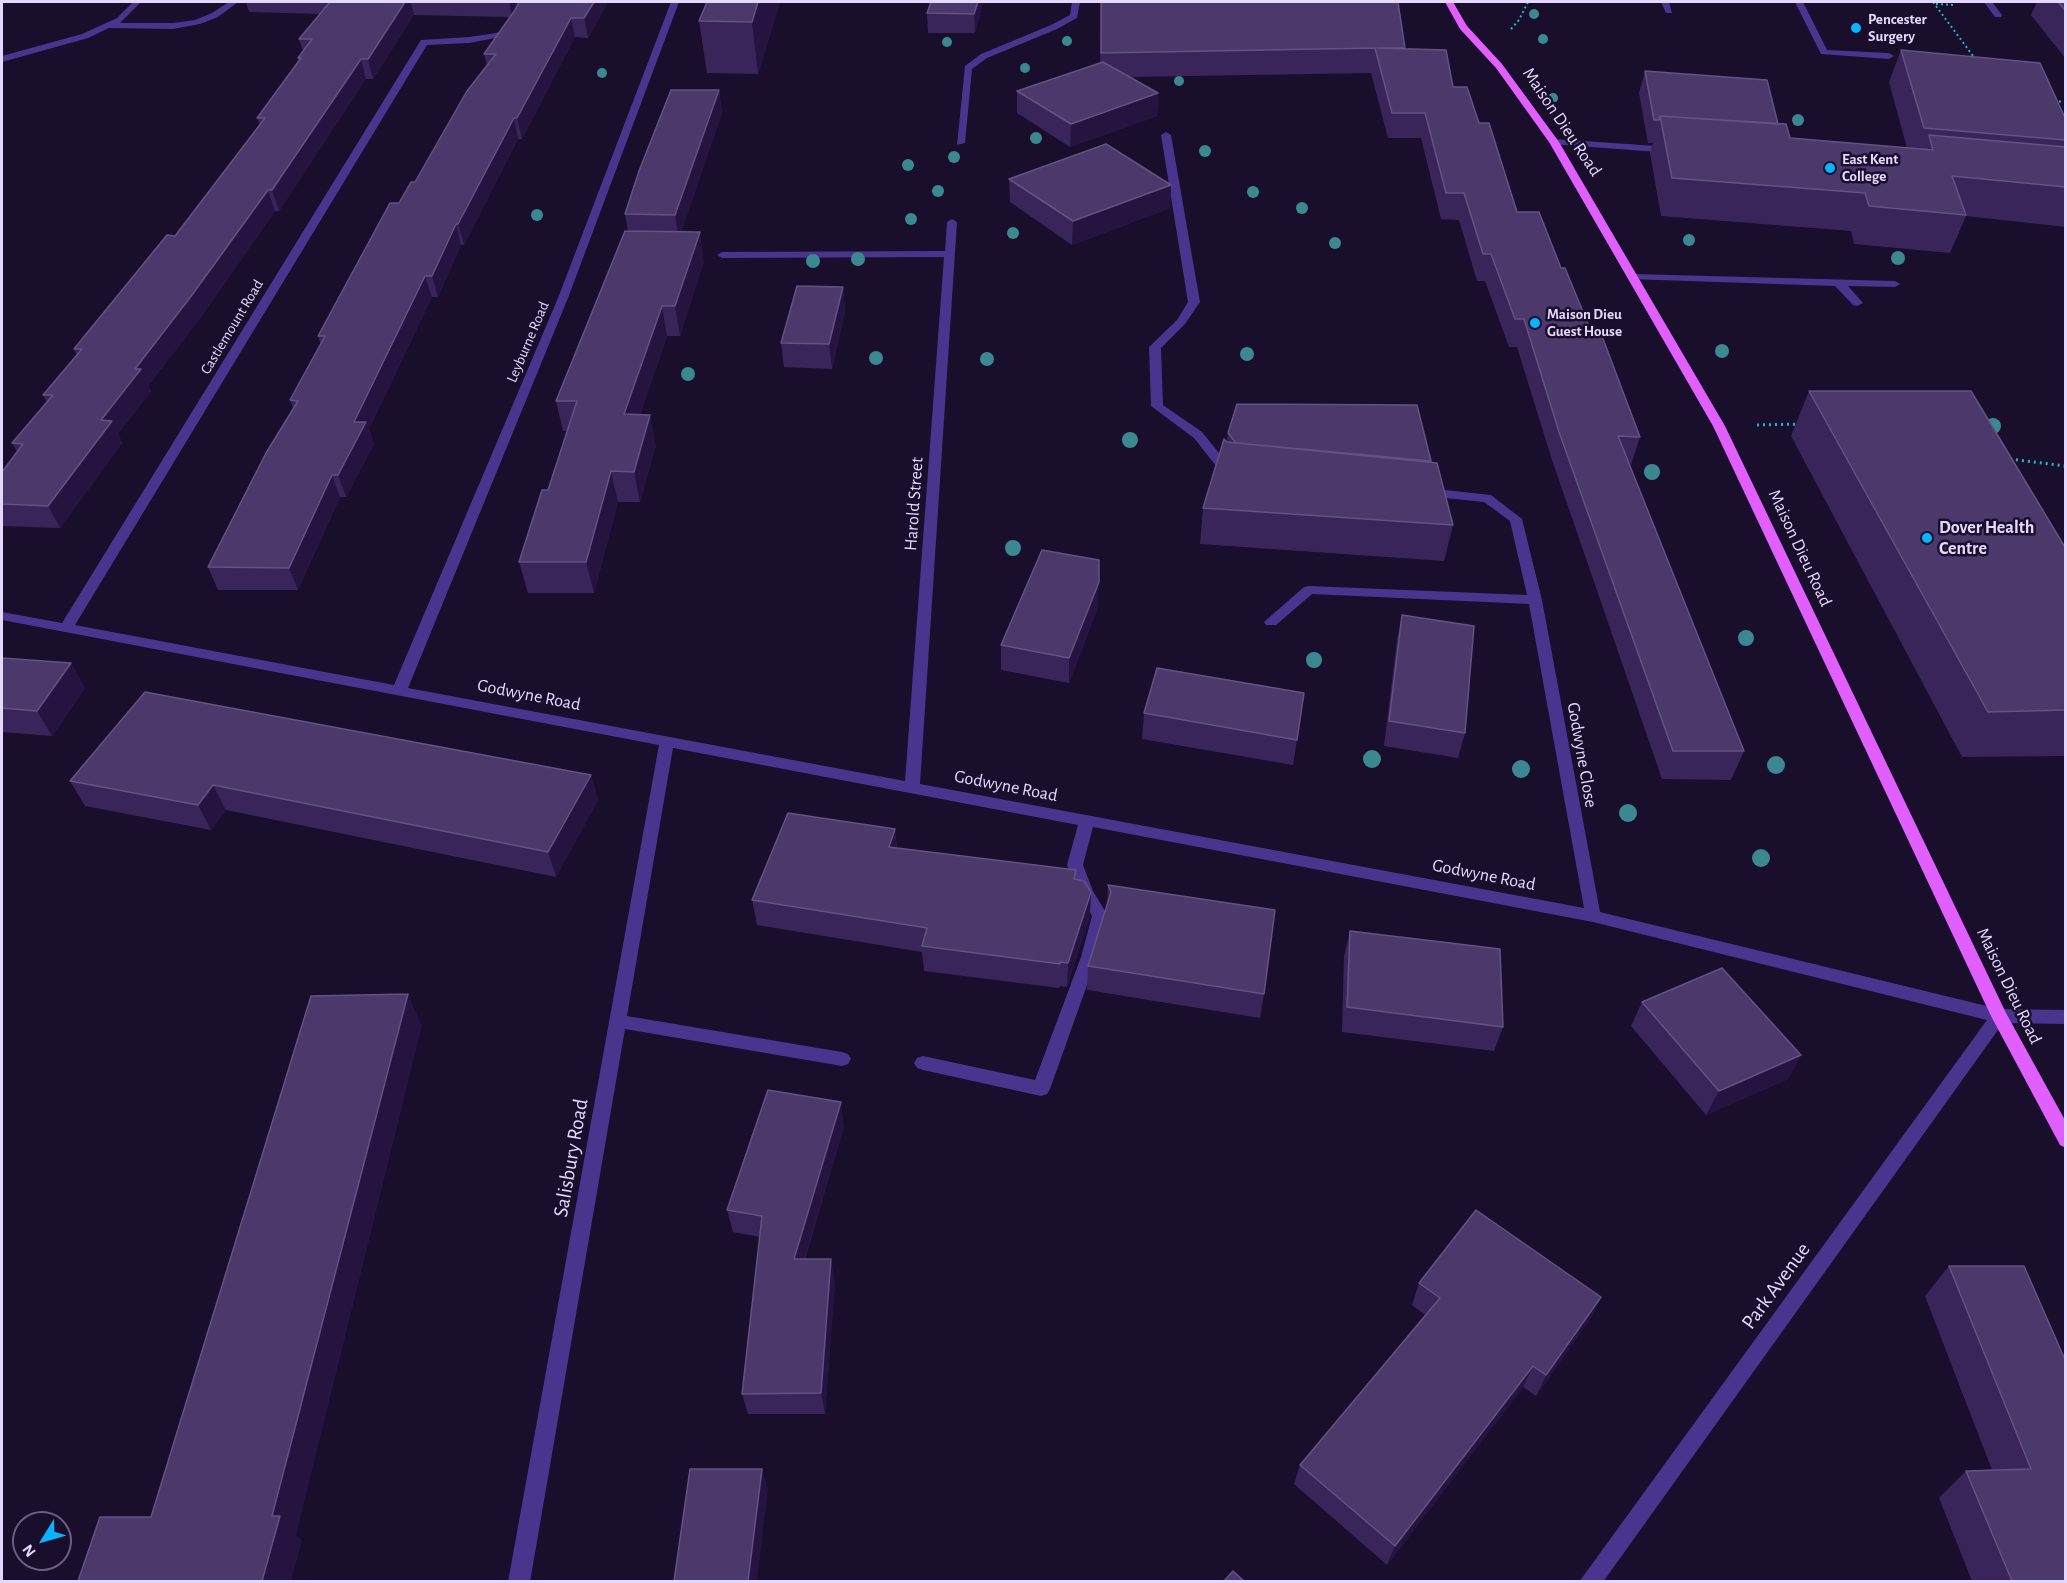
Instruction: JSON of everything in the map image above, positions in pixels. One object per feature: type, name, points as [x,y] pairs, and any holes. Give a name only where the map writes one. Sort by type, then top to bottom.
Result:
[{"type":"main road","name":"Maison Dieu Road","points":[[1449,2],[1463,27],[1499,66],[1554,142],[1719,426],[1999,1016],[2066,1140]]},
{"type":"street","points":[[2,59],[85,36],[120,20],[137,2]]},
{"type":"street","points":[[108,26],[173,26],[197,22],[215,15],[234,2]]},
{"type":"street","name":"Castlemount Road","points":[[66,628],[424,42],[469,40],[498,35],[513,28],[527,2]]},
{"type":"street","name":"Leyburne Road","points":[[399,691],[563,298],[675,2]]},
{"type":"street","points":[[960,143],[968,68],[984,56],[1054,27],[1074,16],[1076,2]]},
{"type":"street","points":[[1665,2],[1669,11]]},
{"type":"street","points":[[1799,2],[1824,52],[1889,56]]},
{"type":"street","points":[[1988,2],[1998,15]]},
{"type":"street","points":[[1166,135],[1194,303],[1181,322],[1155,347],[1157,406],[1198,435],[1228,473],[1252,475]]},
{"type":"street","points":[[1554,142],[1683,150]]},
{"type":"street","name":"Harold Street","points":[[912,788],[952,222]]},
{"type":"street","points":[[722,255],[950,254]]},
{"type":"street","points":[[1634,277],[1895,284]]},
{"type":"street","points":[[1838,282],[1857,303]]},
{"type":"street","name":"Godwyne Close","points":[[1416,491],[1487,498],[1516,519],[1535,600],[1593,916]]},
{"type":"street","points":[[1271,622],[1310,590],[1535,600]]},
{"type":"street","name":"Godwyne Road","points":[[2,616],[1593,916],[1999,1016],[2066,1017]]},
{"type":"street","name":"Salisbury Road","points":[[519,1581],[667,741]]},
{"type":"street","points":[[923,1064],[1041,1089],[1089,957],[1100,916],[1086,892],[1075,865],[1087,821]]},
{"type":"street","name":"Park Avenue","points":[[1590,1581],[1999,1016]]},
{"type":"street","points":[[618,1021],[842,1059]]},
{"type":"path","points":[[1934,3],[1980,65]]},
{"type":"path","points":[[2045,100],[2066,102]]},
{"type":"path","points":[[1719,426],[1807,424]]},
{"type":"path","points":[[2000,458],[2066,466]]},
{"type":"building","points":[[330,2],[405,2],[368,59],[361,59],[272,190],[268,190],[135,369],[141,369],[101,420],[112,421],[48,506],[2,504],[2,472],[23,444],[12,443],[53,395],[43,395],[82,349],[74,349],[167,235],[175,236],[265,118],[257,118],[301,58],[298,58],[312,39],[299,39]]},
{"type":"building","points":[[519,2],[594,2],[584,18],[571,18],[456,224],[432,276],[425,276],[354,422],[366,422],[338,475],[332,475],[289,568],[208,567],[266,453],[298,401],[290,400],[325,336],[318,336],[390,203],[399,203],[411,182],[415,182],[467,91],[496,54],[484,54]]},
{"type":"building","points":[[707,2],[758,2],[752,22],[699,21]]},
{"type":"building","points":[[931,2],[978,2],[974,14],[927,13]]},
{"type":"building","points":[[1101,2],[1398,2],[1405,48],[1377,48],[1446,50],[1453,87],[1467,87],[1479,123],[1489,123],[1517,212],[1539,212],[1561,268],[1565,268],[1593,336],[1602,336],[1640,437],[1618,436],[1744,751],[1673,751],[1559,432],[1524,319],[1515,319],[1491,254],[1483,254],[1464,193],[1446,193],[1425,113],[1392,113],[1375,48],[1101,53]]},
{"type":"building","points":[[2058,2],[2066,2],[2066,11]]},
{"type":"building","points":[[1901,50],[2040,63],[2066,120],[2066,140],[1924,128]]},
{"type":"building","points":[[1103,62],[1158,93],[1071,124],[1017,91]]},
{"type":"building","points":[[1645,71],[1767,80],[1778,124],[1660,116],[1659,120],[1654,120]]},
{"type":"building","points":[[671,90],[719,90],[675,215],[625,214],[639,171]]},
{"type":"building","points":[[1660,116],[1786,124],[1790,138],[1933,150],[1929,135],[2066,147],[2066,187],[1952,176],[1966,215],[1869,206],[1865,193],[1672,178]]},
{"type":"building","points":[[1106,144],[1171,185],[1073,221],[1009,179]]},
{"type":"building","points":[[625,231],[700,232],[675,306],[662,306],[624,414],[650,415],[634,472],[611,471],[586,562],[519,562],[542,490],[548,490],[577,401],[556,401]]},
{"type":"building","points":[[797,286],[843,287],[829,344],[781,343]]},
{"type":"building","name":"Dover Health Centre","points":[[1809,391],[1971,391],[2066,549],[2066,710],[1988,712]]},
{"type":"building","points":[[1237,404],[1417,405],[1431,461],[1236,443],[1228,433]]},
{"type":"building","points":[[1224,439],[1227,442],[1437,463],[1453,525],[1203,508]]},
{"type":"building","points":[[1042,550],[1099,560],[1099,582],[1069,658],[1001,645]]},
{"type":"building","points":[[1402,615],[1474,626],[1465,733],[1389,721]]},
{"type":"building","points":[[2,658],[71,663],[37,711],[2,708]]},
{"type":"building","points":[[1157,668],[1304,693],[1297,740],[1144,713]]},
{"type":"building","points":[[145,692],[591,775],[548,852],[213,785],[198,805],[70,781]]},
{"type":"building","points":[[788,813],[895,829],[889,847],[1076,870],[1074,879],[1084,881],[1091,892],[1068,963],[1060,962],[1060,964],[922,946],[927,928],[752,900]]},
{"type":"building","points":[[1108,885],[1275,910],[1264,994],[1088,966],[1111,892]]},
{"type":"building","points":[[1350,931],[1500,949],[1503,1027],[1347,1007]]},
{"type":"building","points":[[1722,968],[1801,1055],[1719,1091],[1642,1002]]},
{"type":"building","points":[[408,994],[272,1516],[280,1516],[262,1581],[78,1581],[100,1517],[151,1517],[311,996]]},
{"type":"building","points":[[768,1090],[841,1102],[794,1259],[831,1259],[821,1393],[742,1394],[762,1216],[727,1210]]},
{"type":"building","points":[[1476,1210],[1601,1297],[1546,1375],[1533,1366],[1395,1546],[1300,1465],[1440,1298],[1419,1283]]},
{"type":"building","points":[[1949,1266],[2024,1266],[2066,1362],[2066,1581],[2012,1581],[1966,1471],[2031,1469]]},
{"type":"building","points":[[690,1469],[762,1469],[748,1581],[674,1581]]},
{"type":"building","points":[[1233,1571],[1244,1581],[1224,1581]]},
{"type":"place","name":"Pencester Surgery","points":[[1856,28]]},
{"type":"place","name":"East Kent College","points":[[1830,168]]},
{"type":"place","name":"Maison Dieu Guest House","points":[[1535,323]]},
{"type":"place","name":"Dover Health Centre","points":[[1927,538]]}]
